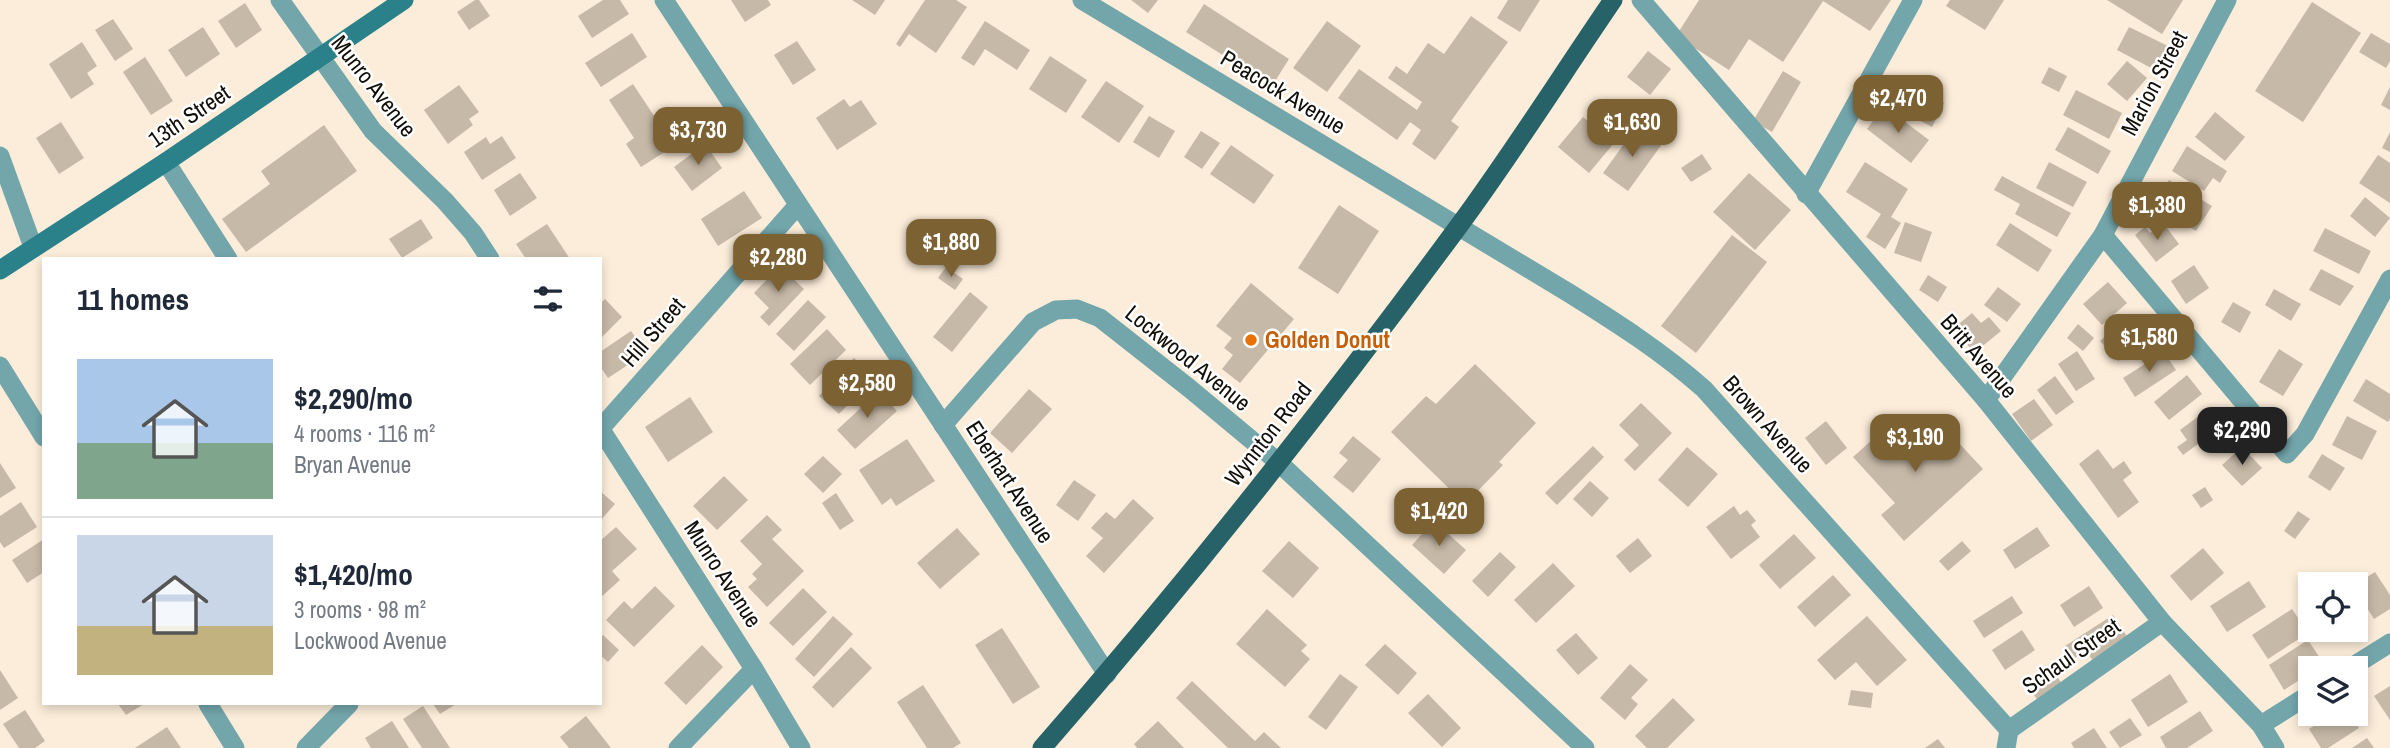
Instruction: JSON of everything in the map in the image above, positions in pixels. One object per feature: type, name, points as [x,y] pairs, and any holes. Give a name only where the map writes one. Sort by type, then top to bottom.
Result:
[{"type":"main road","name":"13th Street","points":[[0,270],[166,162],[404,0]]},
{"type":"main road","name":"Wynnton Road","points":[[1042,748],[1107,674],[1278,462],[1459,226],[1613,0]]},
{"type":"street","name":"Munro Avenue","points":[[280,0],[373,131],[445,201],[473,233],[489,257]]},
{"type":"street","name":"Eberhart Avenue","points":[[664,0],[1107,674]]},
{"type":"street","name":"Peacock Avenue","points":[[1082,0],[1459,226]]},
{"type":"street","name":"Britt Avenue","points":[[1641,0],[1986,400],[2162,621],[2260,725],[2275,748]]},
{"type":"street","points":[[1806,194],[1913,0]]},
{"type":"street","name":"Marion Street","points":[[1986,400],[2103,235],[2227,0]]},
{"type":"street","points":[[0,156],[33,247]]},
{"type":"street","points":[[166,162],[227,257]]},
{"type":"street","name":"Hill Street","points":[[602,427],[798,205]]},
{"type":"street","name":"Brown Avenue","points":[[1459,226],[1633,332],[1670,359],[1704,389],[2007,739]]},
{"type":"street","points":[[2103,235],[2287,454],[2305,434],[2390,279]]},
{"type":"street","name":"Lockwood Avenue","points":[[943,425],[1033,322],[1056,310],[1077,309],[1100,318],[1278,462],[1585,748]]},
{"type":"street","points":[[0,366],[42,434]]},
{"type":"street","name":"Munro Avenue","points":[[602,432],[802,748]]},
{"type":"street","name":"Schaul Street","points":[[2007,739],[2162,621]]},
{"type":"street","points":[[2368,657],[2390,643]]},
{"type":"street","points":[[678,748],[754,669]]},
{"type":"street","points":[[2260,725],[2298,701]]},
{"type":"street","points":[[209,705],[235,748]]},
{"type":"street","points":[[306,748],[348,705]]},
{"type":"building","points":[[479,0],[490,16],[469,30],[457,12]]},
{"type":"building","points":[[603,0],[620,0],[629,14],[592,38],[578,16]]},
{"type":"building","points":[[731,0],[768,0],[771,5],[745,22]]},
{"type":"building","points":[[852,0],[885,0],[875,15]]},
{"type":"building","points":[[925,0],[956,0],[967,7],[936,53],[909,34],[900,47],[896,44]]},
{"type":"building","points":[[1131,0],[1158,0],[1148,13]]},
{"type":"building","points":[[1508,0],[1540,0],[1520,32],[1497,18]]},
{"type":"building","points":[[1699,0],[1891,0],[1870,31],[1823,1],[1783,62],[1749,39],[1729,70],[1676,36]]},
{"type":"building","points":[[1950,0],[2004,0],[1985,30],[1946,6]]},
{"type":"building","points":[[2107,0],[2183,0],[2162,34]]},
{"type":"building","points":[[2312,2],[2361,33],[2303,122],[2255,91]]},
{"type":"building","points":[[245,3],[262,30],[236,48],[218,21]]},
{"type":"building","points":[[1204,4],[1289,59],[1272,86],[1186,32]]},
{"type":"building","points":[[1471,16],[1508,42],[1451,121],[1459,127],[1435,160],[1412,144],[1421,130],[1410,122],[1397,140],[1338,98],[1359,69],[1417,110],[1422,102],[1388,78],[1396,66],[1407,74],[1428,43],[1444,54]]},
{"type":"building","points":[[113,19],[133,49],[115,61],[95,30]]},
{"type":"building","points":[[985,21],[1030,50],[1017,70],[985,49],[974,66],[961,58]]},
{"type":"building","points":[[1327,21],[1361,46],[1327,92],[1293,68]]},
{"type":"building","points":[[203,27],[220,54],[186,77],[168,50]]},
{"type":"building","points":[[2129,27],[2168,46],[2155,70],[2117,50]]},
{"type":"building","points":[[632,33],[647,57],[601,87],[585,63]]},
{"type":"building","points":[[2371,33],[2390,44],[2390,61],[2386,68],[2359,52]]},
{"type":"building","points":[[797,41],[816,70],[793,85],[774,55]]},
{"type":"building","points":[[82,42],[97,66],[87,73],[94,84],[71,99],[49,64]]},
{"type":"building","points":[[1648,51],[1671,69],[1650,95],[1627,77]]},
{"type":"building","points":[[1050,56],[1087,80],[1066,113],[1029,89]]},
{"type":"building","points":[[145,57],[173,101],[151,115],[123,72]]},
{"type":"building","points":[[2127,61],[2147,78],[2127,101],[2107,84]]},
{"type":"building","points":[[2049,67],[2067,76],[2059,92],[2041,83]]},
{"type":"building","points":[[1783,71],[1801,82],[1772,132],[1753,121]]},
{"type":"building","points":[[1106,81],[1144,106],[1119,143],[1081,117]]},
{"type":"building","points":[[1905,82],[1944,103],[1932,127],[1892,106]]},
{"type":"building","points":[[633,84],[674,146],[641,167],[626,144],[634,138],[609,100]]},
{"type":"building","points":[[459,85],[479,112],[469,119],[473,125],[448,144],[424,110]]},
{"type":"building","points":[[2390,87],[2390,110],[2381,105]]},
{"type":"building","points":[[2076,90],[2122,113],[2109,139],[2063,115]]},
{"type":"building","points":[[844,99],[850,107],[861,100],[877,124],[837,150],[816,118]]},
{"type":"building","points":[[1884,106],[1929,140],[1911,163],[1867,129]]},
{"type":"building","points":[[2215,112],[2245,137],[2225,161],[2195,137]]},
{"type":"building","points":[[1149,116],[1175,131],[1159,158],[1133,142]]},
{"type":"building","points":[[1583,117],[1614,143],[1589,173],[1558,147]]},
{"type":"building","points":[[61,122],[84,158],[59,174],[36,138]]},
{"type":"building","points":[[324,125],[357,171],[246,252],[222,219],[270,184],[261,171]]},
{"type":"building","points":[[1637,126],[1662,144],[1628,191],[1603,173]]},
{"type":"building","points":[[2068,127],[2111,151],[2098,174],[2055,150]]},
{"type":"building","points":[[1201,131],[1220,143],[1202,169],[1184,157]]},
{"type":"building","points":[[2390,132],[2390,152],[2382,148]]},
{"type":"building","points":[[502,136],[516,158],[482,180],[464,152],[486,137],[490,144]]},
{"type":"building","points":[[705,144],[722,168],[692,191],[674,167]]},
{"type":"building","points":[[1231,145],[1274,175],[1254,204],[1210,174]]},
{"type":"building","points":[[2187,146],[2227,171],[2220,183],[2213,178],[2204,191],[2172,171]]},
{"type":"building","points":[[1702,154],[1712,169],[1691,182],[1681,168]]},
{"type":"building","points":[[2378,155],[2390,163],[2390,203],[2359,183]]},
{"type":"building","points":[[1865,162],[1908,189],[1891,217],[1901,223],[1885,249],[1866,237],[1881,214],[1846,192]]},
{"type":"building","points":[[2049,162],[2087,182],[2073,207],[2036,188]]},
{"type":"building","points":[[520,173],[537,198],[510,216],[494,190]]},
{"type":"building","points":[[1749,173],[1791,210],[1755,250],[1713,212]]},
{"type":"building","points":[[2002,176],[2071,213],[2057,237],[2015,214],[2020,204],[1994,190]]},
{"type":"building","points":[[2169,180],[2212,206],[2196,231],[2153,205]]},
{"type":"building","points":[[744,191],[762,218],[718,246],[701,219]]},
{"type":"building","points":[[2365,197],[2390,218],[2375,237],[2350,216]]},
{"type":"building","points":[[1339,205],[1379,231],[1338,294],[1298,268]]},
{"type":"building","points":[[421,219],[433,238],[404,257],[389,239]]},
{"type":"building","points":[[1905,222],[1932,232],[1921,262],[1894,253]]},
{"type":"building","points":[[2010,223],[2052,250],[2038,272],[1996,245]]},
{"type":"building","points":[[2163,223],[2179,244],[2156,262],[2135,235],[2145,227],[2150,233]]},
{"type":"building","points":[[547,224],[569,257],[525,257],[516,244]]},
{"type":"building","points":[[2325,228],[2371,251],[2359,274],[2313,251]]},
{"type":"building","points":[[1732,235],[1767,262],[1696,353],[1661,326]]},
{"type":"building","points":[[2194,265],[2209,288],[2186,304],[2171,281]]},
{"type":"building","points":[[780,266],[804,289],[769,326],[760,317],[769,308],[754,293]]},
{"type":"building","points":[[946,267],[963,279],[955,290],[938,278]]},
{"type":"building","points":[[2321,269],[2354,286],[2340,306],[2309,290]]},
{"type":"building","points":[[1928,275],[1947,287],[1938,302],[1919,290]]},
{"type":"building","points":[[2108,282],[2127,303],[2102,325],[2083,304]]},
{"type":"building","points":[[1251,283],[1294,319],[1240,383],[1222,369],[1233,355],[1224,348],[1232,338],[1216,326]]},
{"type":"building","points":[[1998,287],[2021,304],[2007,322],[1984,305]]},
{"type":"building","points":[[2274,289],[2301,304],[2291,321],[2265,305]]},
{"type":"building","points":[[970,292],[988,307],[952,352],[933,337]]},
{"type":"building","points":[[605,299],[622,317],[602,337],[602,302]]},
{"type":"building","points":[[808,300],[826,317],[794,351],[776,334]]},
{"type":"building","points":[[2233,302],[2251,312],[2240,333],[2221,322]]},
{"type":"building","points":[[1972,313],[1981,323],[1989,317],[2001,331],[1974,353],[1954,328]]},
{"type":"building","points":[[2127,317],[2145,337],[2118,361],[2100,341]]},
{"type":"building","points":[[2078,324],[2094,338],[2083,351],[2067,338]]},
{"type":"building","points":[[827,329],[846,350],[810,385],[790,364]]},
{"type":"building","points":[[631,331],[646,353],[608,378],[602,369],[602,351]]},
{"type":"building","points":[[2279,349],[2303,364],[2283,396],[2259,382]]},
{"type":"building","points":[[2077,351],[2095,379],[2076,391],[2058,364]]},
{"type":"building","points":[[2164,352],[2176,370],[2135,397],[2123,378]]},
{"type":"building","points":[[854,358],[874,377],[839,414],[819,396]]},
{"type":"building","points":[[1475,364],[1536,423],[1499,462],[1503,465],[1465,504],[1391,432],[1426,396],[1436,404]]},
{"type":"building","points":[[2187,375],[2202,394],[2169,420],[2154,402]]},
{"type":"building","points":[[2055,376],[2074,402],[2056,415],[2037,390]]},
{"type":"building","points":[[2366,379],[2390,394],[2388,422],[2353,401]]},
{"type":"building","points":[[1029,389],[1052,409],[1012,453],[990,433]]},
{"type":"building","points":[[879,391],[897,411],[855,449],[837,430]]},
{"type":"building","points":[[690,397],[713,432],[668,462],[645,427]]},
{"type":"building","points":[[2034,399],[2053,425],[2031,441],[2012,414]]},
{"type":"building","points":[[1641,403],[1672,433],[1635,471],[1624,460],[1639,445],[1619,425]]},
{"type":"building","points":[[2207,410],[2220,428],[2183,455],[2177,447],[2187,440],[2180,430]]},
{"type":"building","points":[[1901,414],[1940,457],[1957,441],[1983,469],[1904,541],[1881,515],[1895,503],[1853,457]]},
{"type":"building","points":[[2347,416],[2377,431],[2362,460],[2332,445]]},
{"type":"building","points":[[1826,421],[1847,448],[1826,465],[1805,438]]},
{"type":"building","points":[[1353,436],[1381,459],[1353,493],[1333,477],[1348,460],[1339,453]]},
{"type":"building","points":[[907,439],[935,481],[896,506],[891,498],[882,505],[859,470]]},
{"type":"building","points":[[1593,446],[1604,457],[1557,505],[1545,493]]},
{"type":"building","points":[[1687,447],[1718,474],[1688,507],[1658,480]]},
{"type":"building","points":[[2242,447],[2262,468],[2242,486],[2222,465]]},
{"type":"building","points":[[2098,449],[2113,469],[2124,461],[2132,473],[2123,480],[2139,502],[2118,518],[2079,464]]},
{"type":"building","points":[[2322,454],[2345,468],[2330,491],[2308,477]]},
{"type":"building","points":[[823,456],[842,474],[823,493],[804,474]]},
{"type":"building","points":[[0,463],[16,488],[0,498]]},
{"type":"building","points":[[724,476],[748,500],[717,530],[693,506]]},
{"type":"building","points":[[1074,480],[1096,495],[1078,521],[1056,505]]},
{"type":"building","points":[[1590,481],[1609,498],[1592,517],[1573,499]]},
{"type":"building","points":[[2205,487],[2213,500],[2201,508],[2192,495]]},
{"type":"building","points":[[602,493],[615,504],[602,519]]},
{"type":"building","points":[[836,493],[854,521],[840,530],[822,503]]},
{"type":"building","points":[[1133,499],[1154,518],[1104,573],[1086,556],[1103,538],[1091,528],[1106,512],[1115,519]]},
{"type":"building","points":[[21,502],[37,527],[4,548],[0,542],[0,516]]},
{"type":"building","points":[[1734,506],[1740,515],[1747,510],[1756,521],[1751,525],[1760,537],[1731,559],[1706,527]]},
{"type":"building","points":[[2298,511],[2310,519],[2295,539],[2284,531]]},
{"type":"building","points":[[767,515],[782,530],[772,539],[804,571],[767,607],[748,587],[757,579],[752,574],[762,564],[740,541]]},
{"type":"building","points":[[1434,521],[1466,550],[1444,574],[1412,545]]},
{"type":"building","points":[[616,527],[637,549],[612,571],[620,580],[602,596],[602,539]]},
{"type":"building","points":[[2037,527],[2050,546],[2015,569],[2003,550]]},
{"type":"building","points":[[957,528],[980,554],[940,589],[917,563]]},
{"type":"building","points":[[1794,534],[1816,558],[1780,589],[1759,565]]},
{"type":"building","points":[[1638,538],[1652,556],[1630,573],[1616,556]]},
{"type":"building","points":[[42,540],[42,573],[27,583],[12,560]]},
{"type":"building","points":[[1289,541],[1319,568],[1293,598],[1262,571]]},
{"type":"building","points":[[1962,541],[1971,551],[1948,571],[1939,561]]},
{"type":"building","points":[[2203,548],[2224,573],[2191,601],[2170,576]]},
{"type":"building","points":[[1500,552],[1516,567],[1488,597],[1472,581]]},
{"type":"building","points":[[1553,563],[1575,586],[1536,623],[1514,600]]},
{"type":"building","points":[[2375,572],[2390,595],[2390,609],[2374,619],[2368,609],[2368,576]]},
{"type":"building","points":[[1833,575],[1851,595],[1815,627],[1797,607]]},
{"type":"building","points":[[2249,581],[2266,607],[2227,632],[2210,606]]},
{"type":"building","points":[[655,586],[675,606],[634,647],[606,620],[624,601],[632,609]]},
{"type":"building","points":[[2089,586],[2103,608],[2074,627],[2060,605]]},
{"type":"building","points":[[803,588],[827,612],[793,646],[769,623]]},
{"type":"building","points":[[2012,596],[2023,613],[1984,638],[1973,621]]},
{"type":"building","points":[[1267,609],[1307,645],[1301,651],[1310,659],[1285,687],[1236,644]]},
{"type":"building","points":[[2292,609],[2298,618],[2298,640],[2268,659],[2252,635]]},
{"type":"building","points":[[2113,615],[2128,638],[2093,661],[2086,651],[2073,659],[2065,646]]},
{"type":"building","points":[[833,616],[853,634],[814,677],[795,659]]},
{"type":"building","points":[[1867,616],[1907,660],[1877,686],[1856,662],[1835,680],[1817,660]]},
{"type":"building","points":[[1002,628],[1040,687],[1013,704],[975,645]]},
{"type":"building","points":[[2022,630],[2035,650],[2005,670],[1992,650]]},
{"type":"building","points":[[1576,633],[1598,658],[1578,675],[1556,650]]},
{"type":"building","points":[[602,636],[619,650],[608,662],[602,657]]},
{"type":"building","points":[[2305,642],[2309,642],[2319,656],[2298,656],[2298,681],[2284,690],[2269,665]]},
{"type":"building","points":[[1385,644],[1417,673],[1398,695],[1365,665]]},
{"type":"building","points":[[702,645],[723,667],[686,705],[664,683]]},
{"type":"building","points":[[851,647],[872,668],[833,708],[812,687]]},
{"type":"building","points":[[1630,664],[1648,680],[1631,698],[1638,704],[1625,720],[1600,698]]},
{"type":"building","points":[[2049,665],[2063,685],[2038,701],[2025,681]]},
{"type":"building","points":[[0,670],[18,698],[0,710]]},
{"type":"building","points":[[1340,674],[1358,687],[1326,730],[1308,717]]},
{"type":"building","points":[[2170,674],[2188,702],[2148,727],[2131,700]]},
{"type":"building","points":[[1192,681],[1255,741],[1264,732],[1281,748],[1228,748],[1176,698]]},
{"type":"building","points":[[923,685],[961,743],[953,748],[927,748],[897,702]]},
{"type":"building","points":[[2390,686],[2390,720],[2374,696]]},
{"type":"building","points":[[1851,690],[1873,693],[1871,708],[1848,705]]},
{"type":"building","points":[[1428,694],[1461,728],[1442,747],[1408,713]]},
{"type":"building","points":[[1673,698],[1695,720],[1667,748],[1647,748],[1635,736]]},
{"type":"building","points":[[119,705],[142,705],[126,715]]},
{"type":"building","points":[[434,705],[454,705],[440,714]]},
{"type":"building","points":[[423,706],[450,748],[422,748],[403,719]]},
{"type":"building","points":[[25,710],[45,741],[35,748],[19,748],[3,724]]},
{"type":"building","points":[[2200,711],[2213,731],[2187,748],[2166,748],[2160,737]]},
{"type":"building","points":[[586,716],[611,748],[569,748],[560,737]]},
{"type":"building","points":[[2130,718],[2142,735],[2120,748],[2109,732]]},
{"type":"building","points":[[392,721],[409,748],[371,748],[365,738]]},
{"type":"building","points":[[1158,721],[1184,748],[1137,748],[1134,744]]},
{"type":"building","points":[[2314,726],[2359,728],[2328,748],[2321,748],[2309,729]]},
{"type":"building","points":[[167,727],[181,748],[135,748]]},
{"type":"building","points":[[2094,728],[2107,748],[2074,748],[2071,743]]},
{"type":"building","points":[[2367,738],[2374,748],[2352,748]]},
{"type":"building","points":[[1938,739],[1945,748],[1925,748]]},
{"type":"place","name":"Golden Donut","points":[[1251,340]]}]
